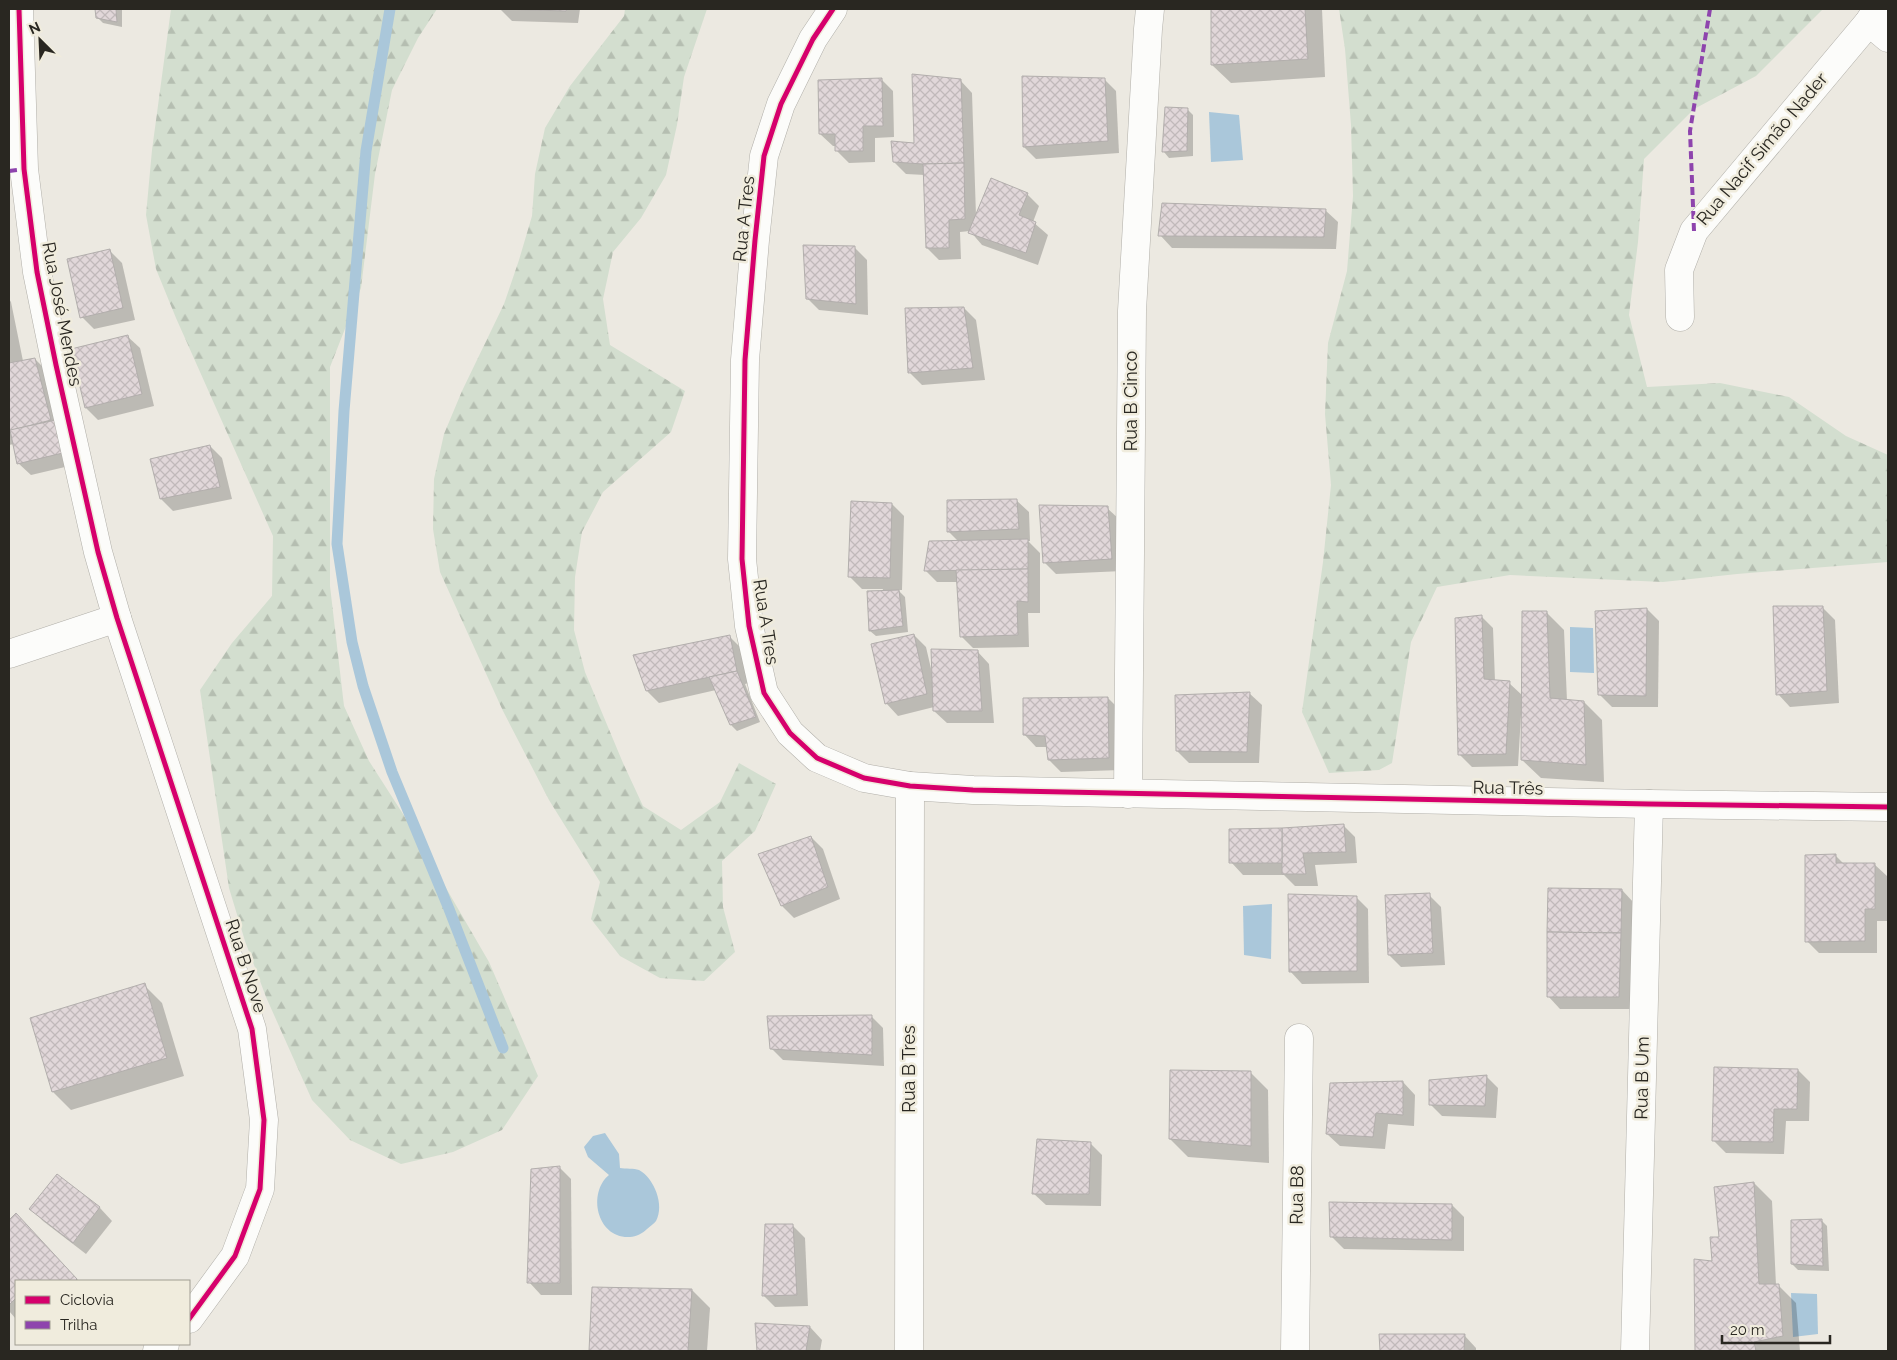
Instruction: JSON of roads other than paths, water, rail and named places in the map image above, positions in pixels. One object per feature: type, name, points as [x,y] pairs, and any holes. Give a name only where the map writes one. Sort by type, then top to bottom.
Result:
[{"type":"street","name":"Rua José Mendes","points":[[18,9],[24,169],[37,272],[98,552],[117,618]]},
{"type":"street","name":"Rua A Tres","points":[[832,9],[813,39],[781,104],[764,156],[755,240],[744,360],[742,559],[749,626],[764,692],[790,733],[817,758],[864,778],[910,786],[972,790],[1128,794]]},
{"type":"street","name":"Rua B Cinco","points":[[1128,794],[1132,311],[1150,9]]},
{"type":"street","name":"Rua Nacif Simão Nader","points":[[1680,317],[1679,270],[1694,231],[1878,23]]},
{"type":"street","points":[[9,654],[117,618]]},
{"type":"street","name":"Rua B Nove","points":[[117,618],[252,1029],[264,1120],[260,1189],[235,1256],[190,1318]]},
{"type":"street","name":"Rua B Tres","points":[[909,1351],[910,786]]},
{"type":"street","name":"Rua Três","points":[[1128,794],[1888,807]]},
{"type":"street","name":"Rua B Um","points":[[1635,1351],[1649,804]]},
{"type":"street","name":"Rua B8","points":[[1295,1351],[1299,1038]]},
{"type":"water","points":[[1209,112],[1239,115],[1243,160],[1211,162]]},
{"type":"water","points":[[1570,627],[1593,628],[1594,673],[1570,672]]},
{"type":"water","points":[[1272,904],[1271,959],[1244,955],[1243,906]]},
{"type":"water","points":[[605,1133],[619,1154],[620,1168],[639,1170],[644,1174],[653,1185],[659,1200],[656,1221],[644,1232],[635,1236],[619,1236],[610,1231],[603,1223],[599,1214],[598,1193],[602,1183],[609,1175],[588,1157],[584,1147],[593,1136]]},
{"type":"water","points":[[1791,1293],[1817,1294],[1818,1334],[1793,1337]]},
{"type":"waterway","points":[[390,9],[366,151],[344,411],[337,544],[352,642],[363,686],[392,772],[449,909],[503,1048]]}]
